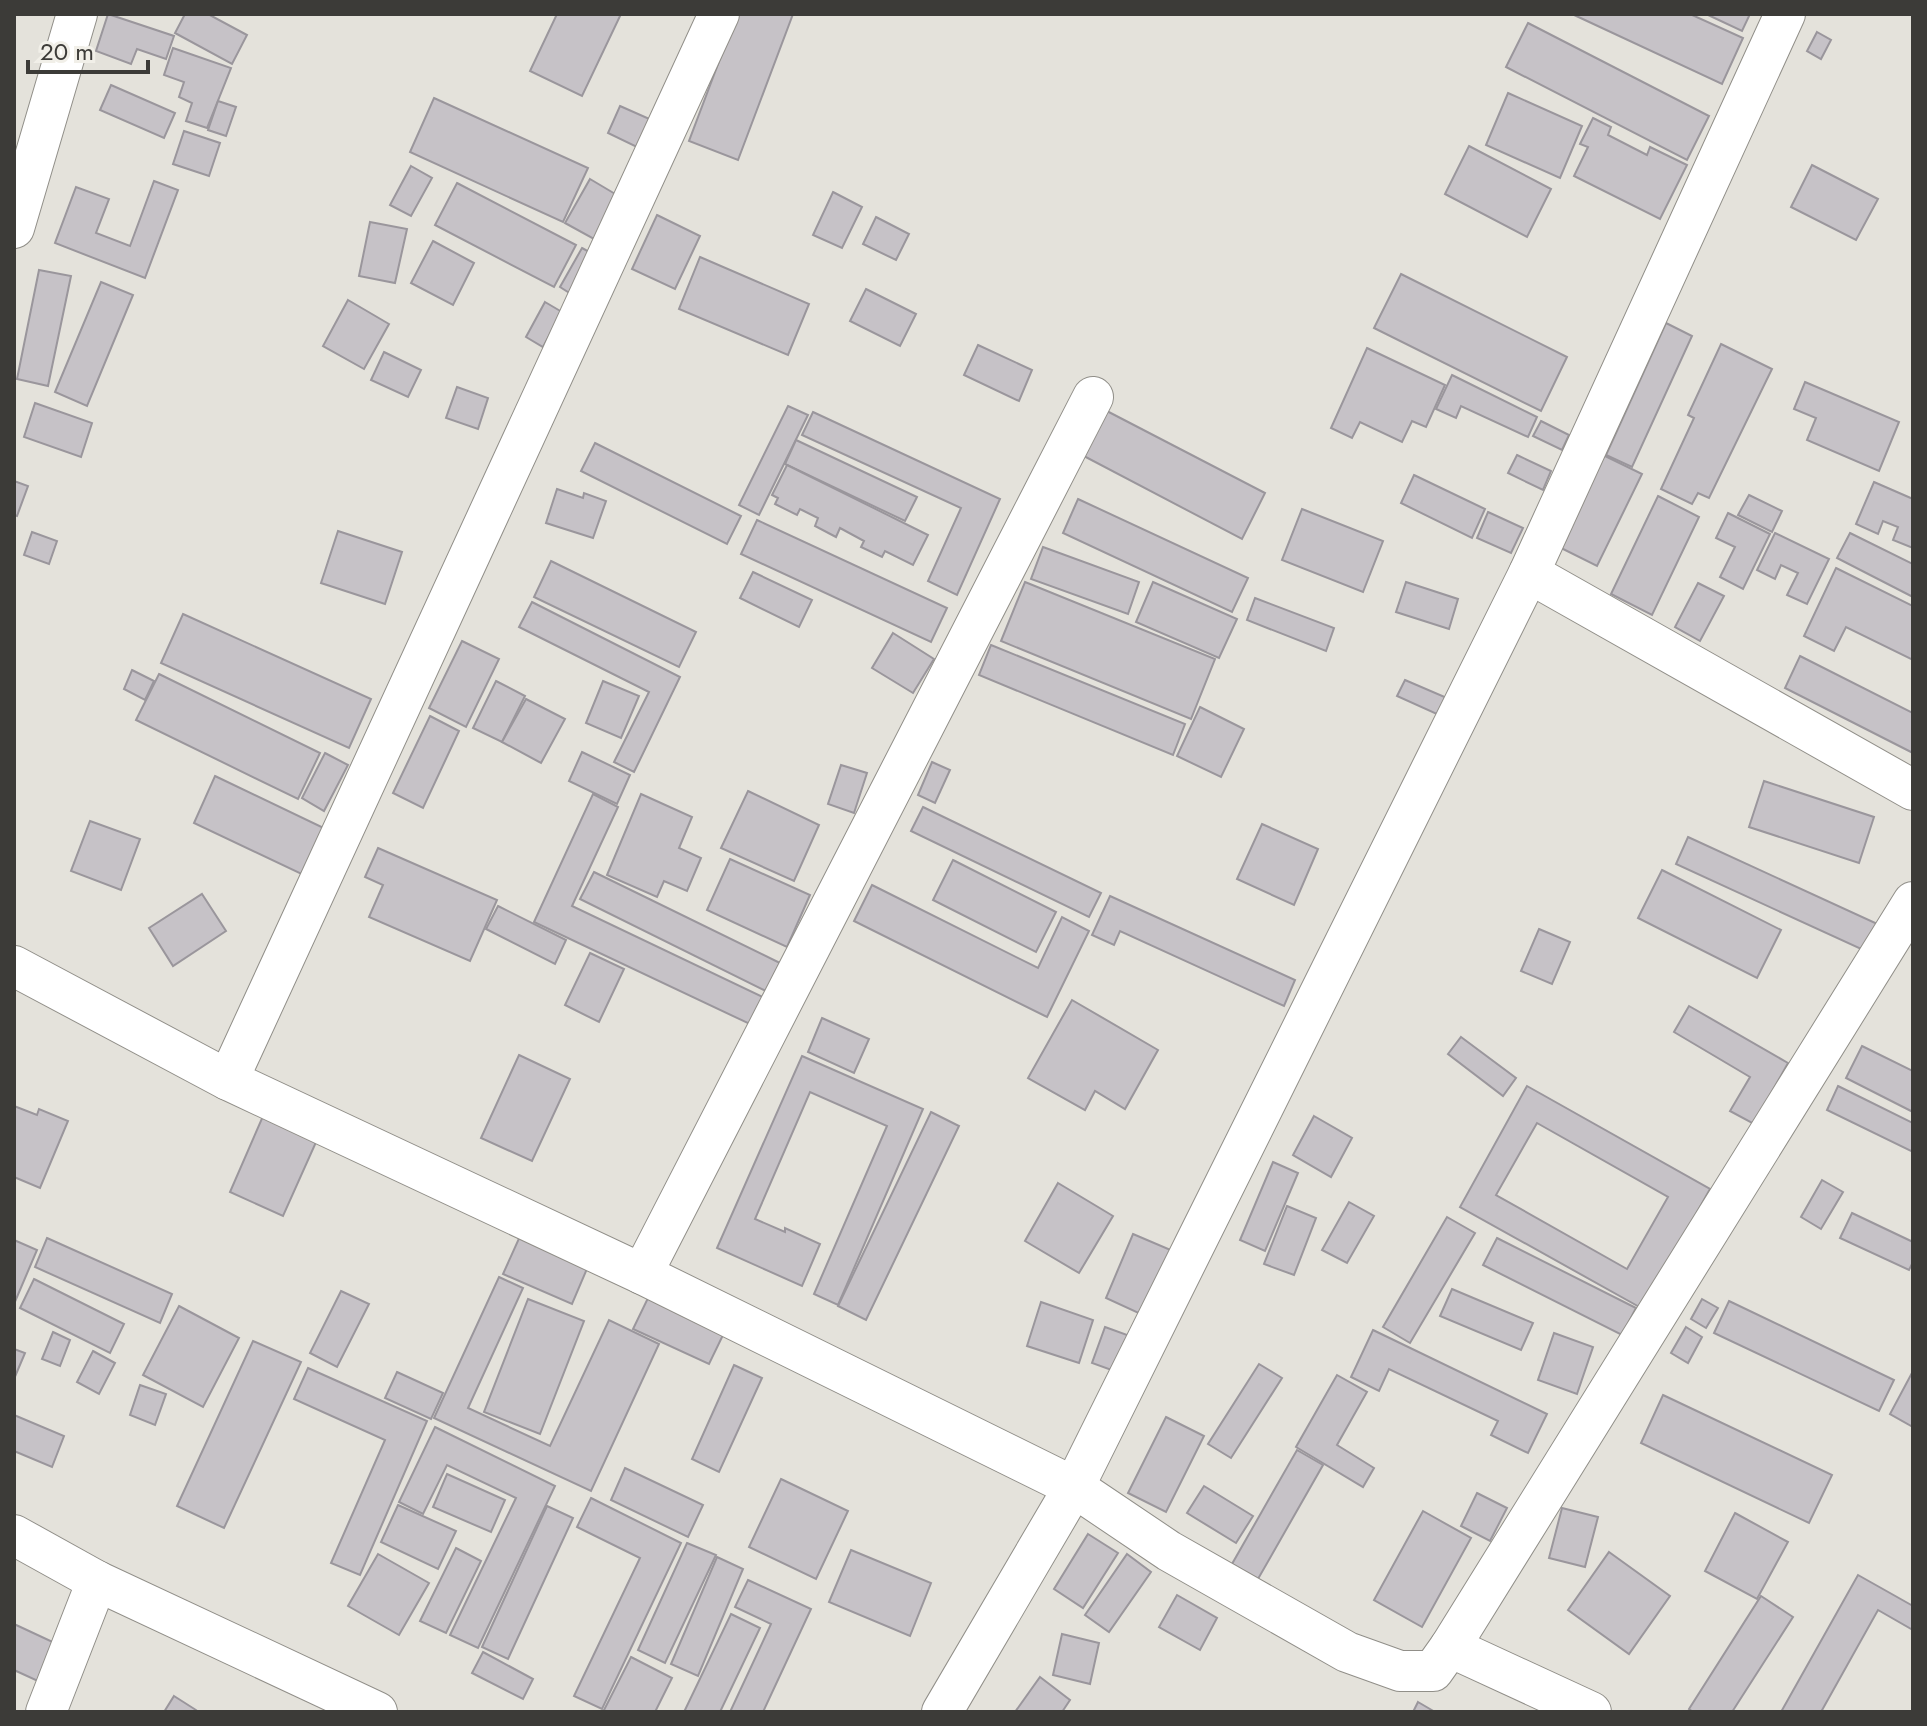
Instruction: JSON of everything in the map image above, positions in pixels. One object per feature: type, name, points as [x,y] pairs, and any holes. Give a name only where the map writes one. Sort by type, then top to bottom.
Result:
[{"type":"street","points":[[14,228],[77,14]]},
{"type":"street","points":[[228,1080],[719,14]]},
{"type":"street","points":[[942,1712],[1074,1487],[1529,573],[1785,14]]},
{"type":"street","points":[[642,1274],[1093,397]]},
{"type":"street","points":[[1529,573],[1913,790]]},
{"type":"street","points":[[14,966],[228,1080],[642,1274],[1074,1487],[1169,1551],[1347,1652],[1400,1671],[1433,1671],[1913,902]]},
{"type":"street","points":[[14,1535],[97,1581],[377,1712]]},
{"type":"street","points":[[46,1712],[97,1581]]},
{"type":"street","points":[[1450,1647],[1591,1712]]},
{"type":"building","points":[[108,14],[174,36],[166,59],[137,49],[131,64],[96,51]]},
{"type":"building","points":[[185,14],[208,14],[247,35],[232,64],[175,33]]},
{"type":"building","points":[[557,14],[621,14],[582,96],[530,71]]},
{"type":"building","points":[[737,14],[793,14],[738,160],[689,141]]},
{"type":"building","points":[[1572,14],[1690,14],[1743,38],[1722,84]]},
{"type":"building","points":[[1706,14],[1750,14],[1742,31]]},
{"type":"building","points":[[1528,23],[1709,116],[1687,160],[1506,67]]},
{"type":"building","points":[[1817,32],[1831,40],[1821,59],[1807,51]]},
{"type":"building","points":[[173,48],[231,68],[207,128],[186,121],[192,103],[179,97],[184,82],[164,75]]},
{"type":"building","points":[[111,85],[175,113],[164,138],[100,110]]},
{"type":"building","points":[[1508,93],[1582,126],[1560,178],[1486,145]]},
{"type":"building","points":[[434,98],[588,168],[563,222],[410,152]]},
{"type":"building","points":[[218,101],[236,107],[226,136],[208,130]]},
{"type":"building","points":[[620,106],[654,121],[641,149],[608,133]]},
{"type":"building","points":[[1593,118],[1611,127],[1608,135],[1647,155],[1650,147],[1687,165],[1660,219],[1574,176],[1588,147],[1580,144]]},
{"type":"building","points":[[184,131],[220,143],[209,176],[173,164]]},
{"type":"building","points":[[1469,146],[1551,189],[1527,237],[1445,194]]},
{"type":"building","points":[[1812,165],[1878,199],[1856,240],[1791,207]]},
{"type":"building","points":[[411,166],[432,178],[411,216],[390,205]]},
{"type":"building","points":[[590,179],[627,201],[603,244],[565,223]]},
{"type":"building","points":[[154,181],[178,190],[145,278],[55,243],[76,187],[109,199],[96,233],[130,246]]},
{"type":"building","points":[[457,183],[576,245],[554,287],[435,225]]},
{"type":"building","points":[[833,192],[862,207],[842,248],[813,235]]},
{"type":"building","points":[[657,215],[700,236],[675,289],[632,269]]},
{"type":"building","points":[[876,217],[909,234],[896,260],[863,244]]},
{"type":"building","points":[[370,222],[407,229],[395,283],[359,276]]},
{"type":"building","points":[[433,241],[474,263],[453,305],[411,283]]},
{"type":"building","points":[[582,248],[602,259],[579,299],[560,287]]},
{"type":"building","points":[[700,257],[809,304],[788,355],[679,309]]},
{"type":"building","points":[[39,270],[71,276],[48,386],[17,379]]},
{"type":"building","points":[[1401,274],[1567,357],[1541,411],[1374,328]]},
{"type":"building","points":[[101,282],[133,295],[87,406],[55,392]]},
{"type":"building","points":[[866,289],[916,314],[900,346],[850,321]]},
{"type":"building","points":[[348,300],[389,324],[364,369],[323,346]]},
{"type":"building","points":[[545,302],[562,312],[543,347],[526,337]]},
{"type":"building","points":[[1666,323],[1692,336],[1632,467],[1606,455]]},
{"type":"building","points":[[1721,344],[1772,369],[1709,498],[1698,493],[1692,504],[1661,489],[1694,418],[1688,415]]},
{"type":"building","points":[[978,345],[1032,370],[1019,401],[964,375]]},
{"type":"building","points":[[1367,348],[1445,385],[1426,427],[1412,421],[1402,442],[1360,422],[1352,438],[1331,428]]},
{"type":"building","points":[[384,352],[421,370],[408,397],[371,380]]},
{"type":"building","points":[[1452,375],[1537,417],[1528,437],[1461,406],[1456,418],[1436,409]]},
{"type":"building","points":[[1805,382],[1899,422],[1879,471],[1807,440],[1816,418],[1794,409]]},
{"type":"building","points":[[457,387],[488,398],[478,429],[446,418]]},
{"type":"building","points":[[35,403],[92,423],[81,457],[24,437]]},
{"type":"building","points":[[788,406],[808,415],[759,515],[739,505]]},
{"type":"building","points":[[1103,409],[1265,493],[1242,539],[1080,454]]},
{"type":"building","points":[[813,412],[1000,499],[957,595],[928,581],[961,508],[802,435]]},
{"type":"building","points":[[1541,421],[1569,435],[1562,450],[1533,436]]},
{"type":"building","points":[[796,440],[917,497],[905,521],[785,464]]},
{"type":"building","points":[[595,443],[741,516],[727,544],[581,471]]},
{"type":"building","points":[[1601,454],[1642,474],[1597,566],[1557,546]]},
{"type":"building","points":[[1517,455],[1551,471],[1543,490],[1508,473]]},
{"type":"building","points":[[787,465],[928,535],[913,565],[885,551],[882,557],[861,547],[864,541],[840,528],[836,537],[815,526],[818,518],[800,509],[797,515],[775,504],[778,498],[772,495]]},
{"type":"building","points":[[1414,475],[1485,509],[1472,538],[1401,503]]},
{"type":"building","points":[[14,481],[28,486],[17,516],[14,515]]},
{"type":"building","points":[[1874,482],[1913,499],[1913,548],[1893,540],[1898,527],[1883,521],[1878,534],[1856,524]]},
{"type":"building","points":[[557,489],[583,498],[584,493],[606,501],[593,538],[546,523]]},
{"type":"building","points":[[1749,495],[1782,511],[1772,532],[1738,515]]},
{"type":"building","points":[[1658,496],[1699,517],[1652,615],[1611,594]]},
{"type":"building","points":[[1078,499],[1248,578],[1232,612],[1063,533]]},
{"type":"building","points":[[1302,509],[1383,541],[1363,592],[1282,560]]},
{"type":"building","points":[[1488,512],[1523,528],[1511,553],[1477,538]]},
{"type":"building","points":[[1728,513],[1770,534],[1743,589],[1720,577],[1735,547],[1716,538]]},
{"type":"building","points":[[757,520],[947,608],[931,642],[741,554]]},
{"type":"building","points":[[338,531],[402,552],[385,604],[321,583]]},
{"type":"building","points":[[32,532],[57,541],[49,564],[24,555]]},
{"type":"building","points":[[1775,533],[1829,559],[1807,604],[1787,595],[1798,573],[1781,565],[1775,579],[1757,570]]},
{"type":"building","points":[[1850,533],[1913,564],[1913,597],[1837,558]]},
{"type":"building","points":[[1043,547],[1139,582],[1128,614],[1031,579]]},
{"type":"building","points":[[551,561],[696,632],[679,667],[534,597]]},
{"type":"building","points":[[1836,568],[1913,606],[1913,660],[1846,627],[1834,651],[1804,636]]},
{"type":"building","points":[[753,572],[812,600],[799,627],[740,598]]},
{"type":"building","points":[[1025,582],[1215,659],[1191,719],[1001,641]]},
{"type":"building","points":[[1153,582],[1237,619],[1219,658],[1136,622]]},
{"type":"building","points":[[1406,582],[1458,599],[1449,629],[1396,612]]},
{"type":"building","points":[[1698,583],[1724,596],[1700,641],[1675,627]]},
{"type":"building","points":[[1255,598],[1334,628],[1326,651],[1247,620]]},
{"type":"building","points":[[532,602],[680,677],[634,772],[614,762],[649,692],[519,627]]},
{"type":"building","points":[[183,614],[371,699],[349,748],[161,663]]},
{"type":"building","points":[[893,633],[934,659],[913,693],[872,668]]},
{"type":"building","points":[[462,641],[499,659],[466,727],[429,708]]},
{"type":"building","points":[[991,645],[1185,724],[1173,755],[979,675]]},
{"type":"building","points":[[1800,656],[1913,713],[1913,753],[1785,688]]},
{"type":"building","points":[[132,670],[154,681],[145,700],[124,689]]},
{"type":"building","points":[[159,674],[320,753],[298,799],[136,720]]},
{"type":"building","points":[[1405,680],[1447,698],[1439,715],[1397,696]]},
{"type":"building","points":[[496,681],[525,696],[502,742],[473,728]]},
{"type":"building","points":[[603,681],[639,696],[621,738],[586,723]]},
{"type":"building","points":[[526,699],[565,719],[541,763],[502,742]]},
{"type":"building","points":[[1200,707],[1244,729],[1221,777],[1177,756]]},
{"type":"building","points":[[430,716],[459,731],[423,808],[393,793]]},
{"type":"building","points":[[582,752],[630,775],[617,804],[569,781]]},
{"type":"building","points":[[325,753],[348,765],[324,811],[302,798]]},
{"type":"building","points":[[932,762],[950,770],[935,803],[918,795]]},
{"type":"building","points":[[841,765],[867,773],[854,813],[828,804]]},
{"type":"building","points":[[215,776],[332,832],[310,878],[194,823]]},
{"type":"building","points":[[1764,781],[1874,817],[1859,863],[1749,827]]},
{"type":"building","points":[[748,791],[819,825],[794,881],[721,848]]},
{"type":"building","points":[[593,794],[618,807],[572,906],[765,998],[752,1025],[534,922]]},
{"type":"building","points":[[641,794],[692,817],[679,848],[701,858],[687,891],[664,881],[657,897],[607,875]]},
{"type":"building","points":[[923,807],[1101,893],[1089,917],[911,831]]},
{"type":"building","points":[[90,821],[140,839],[121,890],[71,871]]},
{"type":"building","points":[[1262,824],[1318,849],[1294,905],[1237,879]]},
{"type":"building","points":[[1688,837],[1884,927],[1872,954],[1676,864]]},
{"type":"building","points":[[378,848],[497,900],[470,961],[369,917],[383,885],[365,877]]},
{"type":"building","points":[[730,859],[810,895],[787,947],[707,910]]},
{"type":"building","points":[[953,860],[1056,912],[1036,952],[933,900]]},
{"type":"building","points":[[1662,870],[1781,930],[1757,978],[1638,918]]},
{"type":"building","points":[[594,872],[780,963],[766,991],[580,899]]},
{"type":"building","points":[[872,885],[1038,968],[1062,917],[1089,931],[1047,1017],[854,921]]},
{"type":"building","points":[[202,894],[226,931],[173,966],[149,928]]},
{"type":"building","points":[[1110,896],[1295,980],[1284,1006],[1120,931],[1114,945],[1092,935]]},
{"type":"building","points":[[498,906],[566,940],[555,964],[486,929]]},
{"type":"building","points":[[1539,929],[1570,942],[1552,984],[1521,971]]},
{"type":"building","points":[[590,953],[624,969],[599,1022],[565,1005]]},
{"type":"building","points":[[1072,1000],[1158,1050],[1125,1109],[1095,1091],[1085,1110],[1028,1078]]},
{"type":"building","points":[[1689,1006],[1788,1063],[1754,1124],[1730,1111],[1750,1077],[1674,1032]]},
{"type":"building","points":[[822,1018],[869,1039],[854,1073],[808,1052]]},
{"type":"building","points":[[1461,1037],[1516,1078],[1503,1096],[1448,1054]]},
{"type":"building","points":[[1862,1046],[1913,1071],[1913,1112],[1846,1078]]},
{"type":"building","points":[[519,1055],[570,1079],[532,1161],[481,1138]]},
{"type":"building","points":[[802,1056],[923,1109],[838,1305],[814,1294],[887,1126],[810,1092],[755,1219],[820,1244],[802,1286],[717,1248]]},
{"type":"building","points":[[1527,1086],[1710,1189],[1643,1309],[1460,1207]],"holes":[[[1537,1123],[1668,1197],[1627,1269],[1496,1195]]]},
{"type":"building","points":[[1838,1086],[1913,1123],[1913,1152],[1827,1110]]},
{"type":"building","points":[[14,1106],[37,1115],[39,1109],[68,1121],[40,1188],[14,1177]]},
{"type":"building","points":[[267,1107],[321,1131],[283,1216],[230,1192]]},
{"type":"building","points":[[931,1112],[959,1126],[866,1320],[838,1306]]},
{"type":"building","points":[[1314,1116],[1352,1138],[1331,1177],[1293,1155]]},
{"type":"building","points":[[1273,1162],[1298,1173],[1265,1251],[1240,1240]]},
{"type":"building","points":[[1822,1180],[1843,1192],[1821,1229],[1801,1217]]},
{"type":"building","points":[[1058,1183],[1113,1216],[1079,1273],[1025,1241]]},
{"type":"building","points":[[1349,1202],[1374,1216],[1347,1263],[1322,1250]]},
{"type":"building","points":[[1287,1206],[1316,1218],[1294,1275],[1264,1264]]},
{"type":"building","points":[[1852,1213],[1913,1242],[1913,1262],[1909,1270],[1840,1238]]},
{"type":"building","points":[[1447,1217],[1475,1233],[1410,1343],[1383,1327]]},
{"type":"building","points":[[521,1234],[589,1264],[572,1304],[503,1274]]},
{"type":"building","points":[[1133,1234],[1173,1251],[1145,1316],[1106,1298]]},
{"type":"building","points":[[47,1238],[172,1294],[160,1323],[35,1267]]},
{"type":"building","points":[[1497,1238],[1636,1308],[1622,1335],[1483,1265]]},
{"type":"building","points":[[14,1240],[37,1250],[14,1304]]},
{"type":"building","points":[[499,1277],[523,1288],[468,1408],[550,1446],[609,1320],[659,1344],[591,1491],[434,1418]]},
{"type":"building","points":[[34,1279],[124,1324],[110,1353],[20,1308]]},
{"type":"building","points":[[1452,1289],[1533,1323],[1521,1350],[1440,1316]]},
{"type":"building","points":[[341,1291],[369,1304],[337,1367],[310,1353]]},
{"type":"building","points":[[648,1298],[724,1333],[709,1364],[633,1329]]},
{"type":"building","points":[[528,1299],[584,1321],[540,1434],[484,1412]]},
{"type":"building","points":[[1702,1299],[1718,1308],[1706,1328],[1691,1319]]},
{"type":"building","points":[[1729,1301],[1894,1380],[1879,1411],[1714,1333]]},
{"type":"building","points":[[1041,1302],[1093,1320],[1079,1363],[1027,1346]]},
{"type":"building","points":[[179,1306],[239,1338],[203,1407],[143,1375]]},
{"type":"building","points":[[1105,1327],[1130,1336],[1117,1372],[1092,1363]]},
{"type":"building","points":[[1686,1327],[1702,1337],[1688,1363],[1671,1353]]},
{"type":"building","points":[[1373,1330],[1547,1414],[1528,1453],[1491,1435],[1498,1421],[1389,1369],[1379,1391],[1351,1377]]},
{"type":"building","points":[[53,1332],[70,1340],[60,1366],[42,1359]]},
{"type":"building","points":[[1554,1333],[1593,1347],[1577,1394],[1538,1380]]},
{"type":"building","points":[[253,1341],[301,1362],[224,1528],[177,1506]]},
{"type":"building","points":[[14,1349],[25,1353],[14,1379]]},
{"type":"building","points":[[93,1351],[115,1363],[99,1394],[77,1382]]},
{"type":"building","points":[[1259,1364],[1282,1378],[1231,1458],[1208,1444]]},
{"type":"building","points":[[734,1365],[762,1378],[719,1472],[692,1459]]},
{"type":"building","points":[[308,1368],[427,1421],[360,1575],[331,1563],[385,1440],[294,1399]]},
{"type":"building","points":[[1913,1371],[1913,1427],[1890,1414]]},
{"type":"building","points":[[397,1372],[443,1393],[431,1419],[385,1398]]},
{"type":"building","points":[[1337,1375],[1367,1392],[1337,1445],[1374,1468],[1363,1487],[1296,1447]]},
{"type":"building","points":[[140,1385],[166,1394],[155,1425],[130,1415]]},
{"type":"building","points":[[1663,1395],[1832,1475],[1809,1523],[1641,1443]]},
{"type":"building","points":[[14,1415],[64,1436],[52,1467],[14,1451]]},
{"type":"building","points":[[1166,1417],[1204,1436],[1166,1512],[1128,1493]]},
{"type":"building","points":[[435,1427],[555,1486],[478,1648],[450,1635],[516,1498],[447,1465],[423,1514],[399,1502]]},
{"type":"building","points":[[1297,1450],[1323,1465],[1258,1579],[1232,1564]]},
{"type":"building","points":[[625,1468],[703,1505],[688,1537],[611,1500]]},
{"type":"building","points":[[447,1474],[505,1500],[491,1532],[433,1507]]},
{"type":"building","points":[[781,1479],[848,1511],[816,1579],[749,1547]]},
{"type":"building","points":[[1204,1486],[1253,1516],[1236,1543],[1187,1513]]},
{"type":"building","points":[[1477,1493],[1507,1508],[1490,1541],[1461,1526]]},
{"type":"building","points":[[591,1498],[681,1543],[602,1709],[574,1696],[640,1558],[577,1527]]},
{"type":"building","points":[[398,1505],[456,1531],[438,1569],[381,1542]]},
{"type":"building","points":[[547,1506],[573,1518],[508,1659],[482,1647]]},
{"type":"building","points":[[1562,1508],[1598,1517],[1585,1567],[1549,1558]]},
{"type":"building","points":[[1423,1511],[1471,1538],[1422,1627],[1374,1600]]},
{"type":"building","points":[[1735,1513],[1788,1542],[1757,1599],[1705,1571]]},
{"type":"building","points":[[1088,1534],[1118,1553],[1083,1608],[1054,1589]]},
{"type":"building","points":[[687,1543],[716,1555],[665,1663],[638,1650]]},
{"type":"building","points":[[456,1548],[481,1561],[446,1633],[420,1621]]},
{"type":"building","points":[[851,1550],[931,1583],[910,1636],[829,1602]]},
{"type":"building","points":[[1609,1552],[1670,1596],[1629,1654],[1568,1610]]},
{"type":"building","points":[[378,1554],[429,1583],[399,1635],[348,1606]]},
{"type":"building","points":[[1127,1554],[1151,1572],[1109,1632],[1085,1615]]},
{"type":"building","points":[[717,1557],[743,1569],[698,1676],[671,1664]]},
{"type":"building","points":[[1858,1575],[1913,1606],[1913,1630],[1878,1610],[1821,1712],[1781,1712]]},
{"type":"building","points":[[748,1580],[811,1609],[763,1712],[730,1712],[771,1624],[735,1607]]},
{"type":"building","points":[[1177,1595],[1217,1618],[1200,1650],[1159,1627]]},
{"type":"building","points":[[1761,1596],[1793,1617],[1732,1712],[1693,1712],[1689,1709]]},
{"type":"building","points":[[731,1614],[760,1628],[720,1712],[684,1712]]},
{"type":"building","points":[[14,1624],[57,1644],[40,1682],[14,1670]]},
{"type":"building","points":[[1062,1634],[1099,1643],[1090,1684],[1053,1675]]},
{"type":"building","points":[[483,1652],[533,1679],[523,1699],[472,1673]]},
{"type":"building","points":[[631,1657],[672,1678],[655,1712],[603,1712]]},
{"type":"building","points":[[1040,1677],[1070,1700],[1062,1712],[1015,1712]]},
{"type":"building","points":[[174,1696],[196,1710],[195,1712],[164,1712]]},
{"type":"building","points":[[1418,1702],[1435,1712],[1413,1712]]}]
